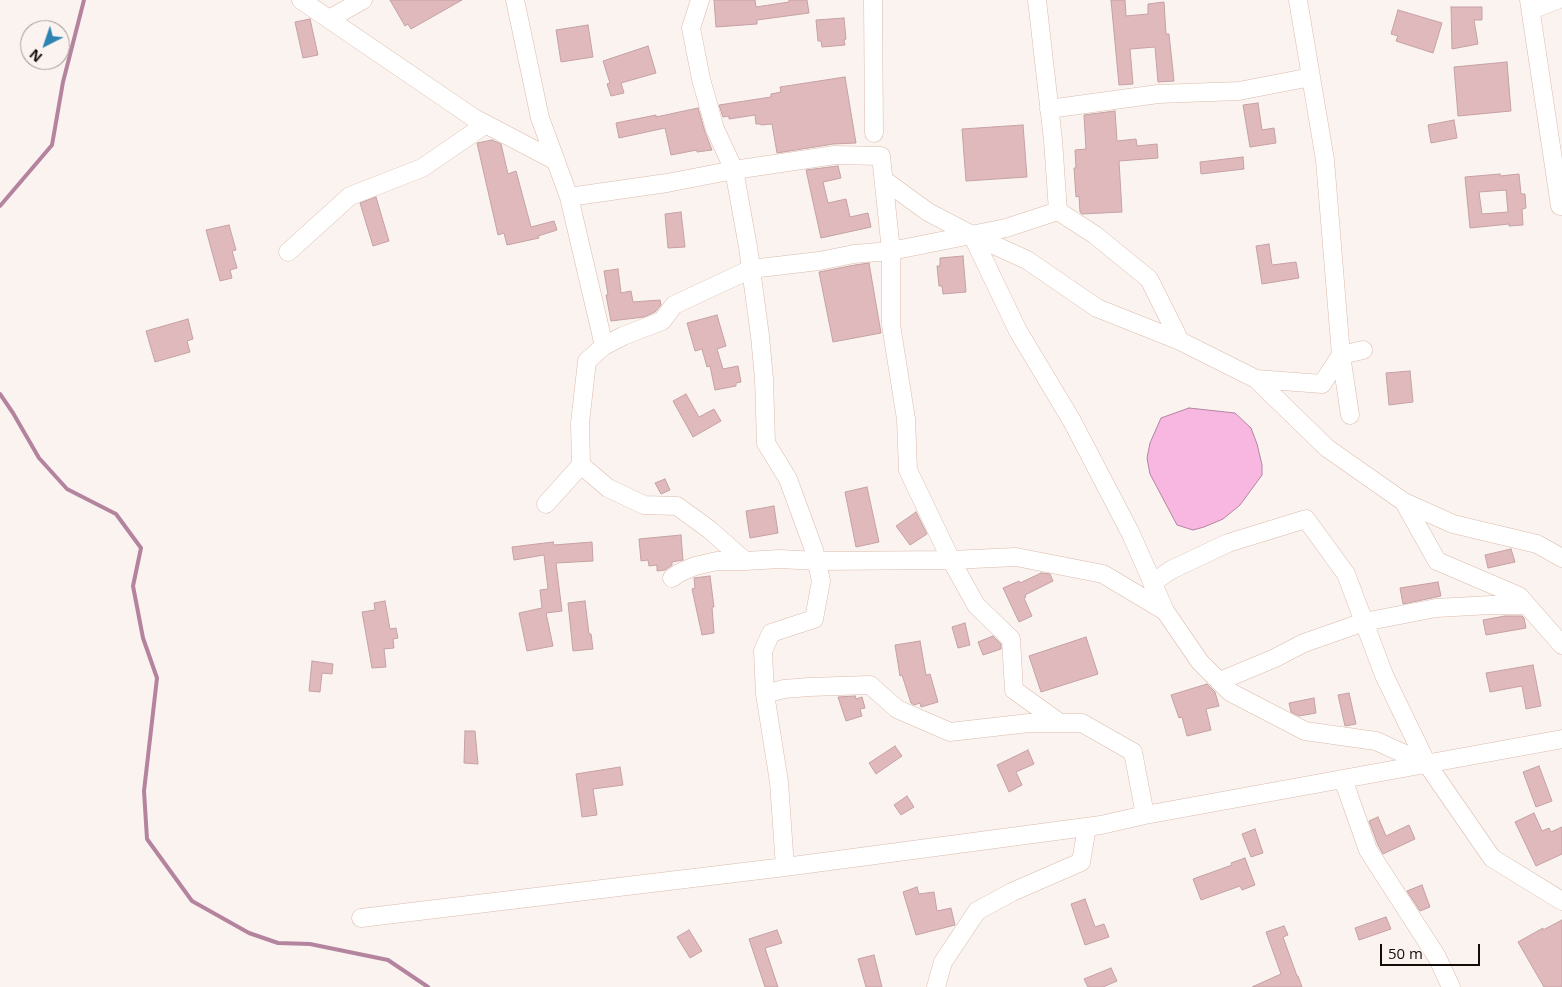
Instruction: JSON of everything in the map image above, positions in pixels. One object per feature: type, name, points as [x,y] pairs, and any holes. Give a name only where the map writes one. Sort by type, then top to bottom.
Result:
[{"type":"street","points":[[301,0],[459,108],[556,161]]},
{"type":"street","points":[[329,19],[363,0]]},
{"type":"street","points":[[515,0],[540,118],[569,197],[604,346]]},
{"type":"street","points":[[700,0],[691,28],[692,36],[701,79],[715,129],[734,170],[751,269],[762,362],[766,443],[788,479],[814,550],[821,581],[814,619],[771,633],[763,651],[765,694],[779,782],[785,867]]},
{"type":"street","points":[[874,0],[874,132]]},
{"type":"street","points":[[1037,0],[1058,211]]},
{"type":"street","points":[[1298,0],[1325,160],[1341,356],[1350,415]]},
{"type":"street","points":[[1557,0],[1530,5],[1560,206],[1562,206]]},
{"type":"street","points":[[1049,109],[1158,94],[1239,91],[1311,78]]},
{"type":"street","points":[[288,252],[350,196],[422,168],[486,124]]},
{"type":"street","points":[[569,197],[835,155],[881,156],[891,251],[891,325],[906,419],[908,470],[951,560],[976,605],[1011,639],[1014,690],[1060,723]]},
{"type":"street","points":[[884,180],[928,212],[1027,260],[1097,308],[1180,341],[1256,379],[1327,448],[1404,502],[1453,524],[1537,544],[1562,558]]},
{"type":"street","points":[[546,504],[581,465],[580,424],[587,361],[604,346],[623,336],[662,321],[674,305],[751,269],[819,261],[854,254],[891,251],[1006,228],[1058,211]]},
{"type":"street","points":[[1058,211],[1095,235],[1149,279],[1180,341]]},
{"type":"street","points":[[972,235],[1018,331],[1072,420],[1131,534],[1165,611],[1200,662],[1230,692],[1305,731],[1376,741],[1427,764]]},
{"type":"street","points":[[1256,379],[1322,384],[1341,356],[1363,350]]},
{"type":"street","points":[[581,465],[608,488],[644,506],[677,506],[710,530],[745,561]]},
{"type":"street","points":[[1404,502],[1437,561],[1519,596],[1562,645]]},
{"type":"street","points":[[1152,583],[1171,570],[1228,543],[1306,519],[1346,574],[1384,675],[1427,764],[1492,858],[1562,901]]},
{"type":"street","points":[[672,578],[695,566],[717,562],[780,559],[817,561],[951,560],[1016,557],[1103,574],[1165,611]]},
{"type":"street","points":[[1220,681],[1276,658],[1304,643],[1364,622],[1436,608],[1527,605]]},
{"type":"street","points":[[765,694],[809,687],[870,685],[897,708],[950,732],[1029,723],[1082,723],[1133,752],[1145,815]]},
{"type":"street","points":[[361,918],[785,867],[1101,825],[1145,815],[1562,739]]},
{"type":"street","points":[[1342,779],[1368,850],[1437,957],[1451,987]]},
{"type":"street","points":[[936,987],[943,962],[977,911],[1012,892],[1081,862],[1087,827]]},
{"type":"shaded area","points":[[1189,408],[1235,413],[1251,428],[1262,465],[1262,475],[1240,505],[1223,519],[1193,530],[1177,525],[1150,474],[1147,458],[1150,443],[1161,418]]},
{"type":"building","points":[[390,0],[462,0],[411,29],[408,24],[405,26]]},
{"type":"building","points":[[714,0],[755,0],[756,7],[789,2],[789,0],[807,0],[809,13],[757,20],[757,24],[716,27]]},
{"type":"building","points":[[1111,0],[1125,0],[1126,16],[1148,14],[1148,4],[1164,2],[1166,34],[1169,34],[1174,81],[1158,82],[1155,47],[1130,49],[1133,84],[1119,85]]},
{"type":"building","points":[[1451,7],[1482,7],[1482,20],[1474,20],[1478,44],[1452,49]]},
{"type":"building","points":[[1398,10],[1442,23],[1433,53],[1396,41],[1398,36],[1391,34]]},
{"type":"building","points":[[844,18],[845,45],[822,47],[821,41],[818,41],[816,20]]},
{"type":"building","points":[[310,19],[318,55],[303,58],[295,22]]},
{"type":"building","points":[[588,25],[593,57],[561,62],[556,30]]},
{"type":"building","points":[[648,46],[656,73],[621,83],[624,93],[611,96],[607,84],[610,83],[603,61]]},
{"type":"building","points":[[1507,62],[1511,111],[1458,116],[1454,67]]},
{"type":"building","points":[[845,77],[856,143],[833,144],[777,153],[772,124],[756,124],[755,115],[729,119],[729,116],[723,117],[719,105],[771,97],[771,94],[781,92],[780,87]]},
{"type":"building","points":[[1258,103],[1262,130],[1274,128],[1276,143],[1250,147],[1243,105]]},
{"type":"building","points":[[698,108],[712,150],[697,152],[697,150],[671,155],[665,128],[619,138],[616,123]]},
{"type":"building","points":[[1115,111],[1117,141],[1136,139],[1137,146],[1157,144],[1158,158],[1119,161],[1122,212],[1082,214],[1080,212],[1079,196],[1076,197],[1074,168],[1076,168],[1075,150],[1086,149],[1084,115]]},
{"type":"building","points":[[1454,120],[1457,138],[1431,143],[1428,125]]},
{"type":"building","points":[[1023,125],[1027,177],[966,181],[962,129]]},
{"type":"building","points":[[492,140],[501,144],[508,174],[516,171],[531,227],[554,221],[557,230],[538,236],[539,238],[507,245],[504,233],[498,235],[477,143]]},
{"type":"building","points":[[1243,157],[1244,169],[1201,174],[1200,162]]},
{"type":"building","points":[[838,166],[841,178],[823,182],[828,203],[846,199],[850,217],[868,213],[871,227],[821,238],[806,170]]},
{"type":"building","points":[[1519,174],[1521,194],[1525,194],[1526,208],[1522,209],[1523,225],[1509,226],[1509,224],[1470,228],[1465,177]],"holes":[[[1506,190],[1508,212],[1482,214],[1479,192]]]},
{"type":"building","points":[[376,197],[389,241],[373,246],[360,203]]},
{"type":"building","points":[[681,212],[685,247],[668,248],[665,214]]},
{"type":"building","points":[[229,225],[236,250],[232,251],[237,268],[230,270],[232,278],[220,281],[206,230]]},
{"type":"building","points":[[1269,244],[1272,265],[1296,262],[1299,278],[1262,284],[1256,246]]},
{"type":"building","points":[[963,256],[966,292],[943,294],[942,286],[939,286],[937,266],[940,266],[940,258]]},
{"type":"building","points":[[869,263],[881,333],[833,342],[819,272]]},
{"type":"building","points":[[618,269],[621,293],[631,291],[633,302],[660,300],[661,305],[655,312],[644,317],[611,321],[604,271]]},
{"type":"building","points":[[717,315],[726,346],[717,349],[723,369],[738,366],[741,382],[736,383],[736,386],[715,390],[710,366],[707,367],[702,349],[695,351],[687,323]]},
{"type":"building","points":[[188,319],[193,339],[187,341],[190,352],[155,362],[146,331]]},
{"type":"building","points":[[1410,371],[1413,402],[1389,405],[1386,373]]},
{"type":"building","points":[[686,394],[699,417],[714,409],[721,421],[693,437],[673,401]]},
{"type":"building","points":[[665,479],[670,490],[661,494],[655,483]]},
{"type":"building","points":[[867,487],[879,542],[856,547],[845,492]]},
{"type":"building","points":[[774,506],[778,533],[750,538],[746,511]]},
{"type":"building","points":[[916,512],[927,534],[910,545],[896,526]]},
{"type":"building","points":[[681,535],[683,560],[672,562],[672,565],[665,570],[657,571],[657,565],[649,566],[648,560],[641,561],[639,539]]},
{"type":"building","points":[[553,542],[554,545],[592,542],[593,561],[556,563],[562,611],[546,613],[553,646],[527,651],[519,613],[542,608],[540,590],[548,589],[544,555],[514,560],[512,547]]},
{"type":"building","points":[[1511,549],[1515,562],[1488,568],[1485,555]]},
{"type":"building","points":[[1041,573],[1050,574],[1053,581],[1025,595],[1026,597],[1024,598],[1032,616],[1019,622],[1003,588],[1019,581],[1020,583]]},
{"type":"building","points":[[710,576],[714,607],[712,607],[714,633],[702,635],[692,589],[695,588],[694,578]]},
{"type":"building","points":[[1438,582],[1441,596],[1403,604],[1400,588]]},
{"type":"building","points":[[385,601],[390,629],[396,628],[398,638],[393,639],[394,648],[384,649],[386,667],[372,668],[362,612],[375,610],[374,603]]},
{"type":"building","points":[[585,601],[593,649],[573,651],[568,603]]},
{"type":"building","points":[[1505,616],[1522,616],[1526,628],[1486,635],[1483,620]]},
{"type":"building","points":[[965,623],[970,645],[958,648],[952,627]]},
{"type":"building","points":[[993,636],[1001,644],[1001,649],[983,655],[978,642]]},
{"type":"building","points":[[1086,637],[1098,674],[1041,692],[1029,656]]},
{"type":"building","points":[[920,641],[926,675],[930,674],[938,702],[921,707],[920,703],[914,705],[911,703],[902,675],[900,676],[895,645]]},
{"type":"building","points":[[312,661],[333,664],[332,674],[322,673],[320,692],[309,691]]},
{"type":"building","points":[[1533,665],[1541,706],[1526,709],[1522,686],[1490,692],[1486,673]]},
{"type":"building","points":[[1207,684],[1215,692],[1219,706],[1206,709],[1211,730],[1187,736],[1182,717],[1179,718],[1171,695]]},
{"type":"building","points":[[1349,693],[1356,724],[1345,726],[1338,695]]},
{"type":"building","points":[[855,696],[856,699],[862,697],[865,708],[860,709],[862,716],[846,721],[838,697]]},
{"type":"building","points":[[1314,698],[1316,713],[1299,716],[1291,712],[1289,703]]},
{"type":"building","points":[[465,731],[475,731],[478,764],[464,763]]},
{"type":"building","points":[[895,746],[902,756],[876,774],[869,763]]},
{"type":"building","points":[[1028,750],[1034,764],[1016,772],[1022,785],[1009,792],[997,765]]},
{"type":"building","points":[[1539,766],[1552,801],[1536,807],[1523,772]]},
{"type":"building","points":[[620,767],[623,785],[593,789],[597,815],[582,817],[576,774]]},
{"type":"building","points":[[907,796],[914,807],[901,815],[894,805]]},
{"type":"building","points":[[1534,813],[1542,831],[1549,828],[1551,832],[1562,827],[1562,854],[1536,866],[1515,822]]},
{"type":"building","points":[[1378,817],[1386,836],[1409,825],[1415,839],[1383,854],[1369,821]]},
{"type":"building","points":[[1255,829],[1263,853],[1251,857],[1242,834]]},
{"type":"building","points":[[1245,858],[1255,885],[1242,890],[1240,886],[1201,900],[1193,879],[1232,865],[1231,863]]},
{"type":"building","points":[[1422,885],[1430,907],[1420,911],[1407,891]]},
{"type":"building","points":[[917,887],[919,894],[934,892],[937,911],[951,908],[955,925],[916,935],[903,892]]},
{"type":"building","points":[[1085,899],[1095,927],[1104,924],[1109,937],[1085,945],[1071,904]]},
{"type":"building","points":[[1386,917],[1391,929],[1359,940],[1355,928]]},
{"type":"building","points":[[1562,920],[1562,987],[1544,987],[1518,942]]},
{"type":"building","points":[[1284,926],[1288,935],[1283,937],[1302,987],[1252,987],[1281,974],[1266,932]]},
{"type":"building","points":[[689,930],[702,951],[690,958],[677,937]]},
{"type":"building","points":[[777,930],[782,943],[765,948],[778,987],[765,987],[749,939]]},
{"type":"building","points":[[874,955],[882,987],[866,987],[858,959]]},
{"type":"building","points":[[1111,968],[1117,981],[1103,987],[1088,987],[1084,979]]},
{"type":"waterway","points":[[0,206],[52,145],[63,82],[84,0]]},
{"type":"waterway","points":[[0,394],[39,458],[67,489],[116,514],[141,548],[133,586],[143,638],[157,678],[144,791],[147,839],[192,901],[249,933],[278,943],[310,944],[388,960],[428,987]]}]
